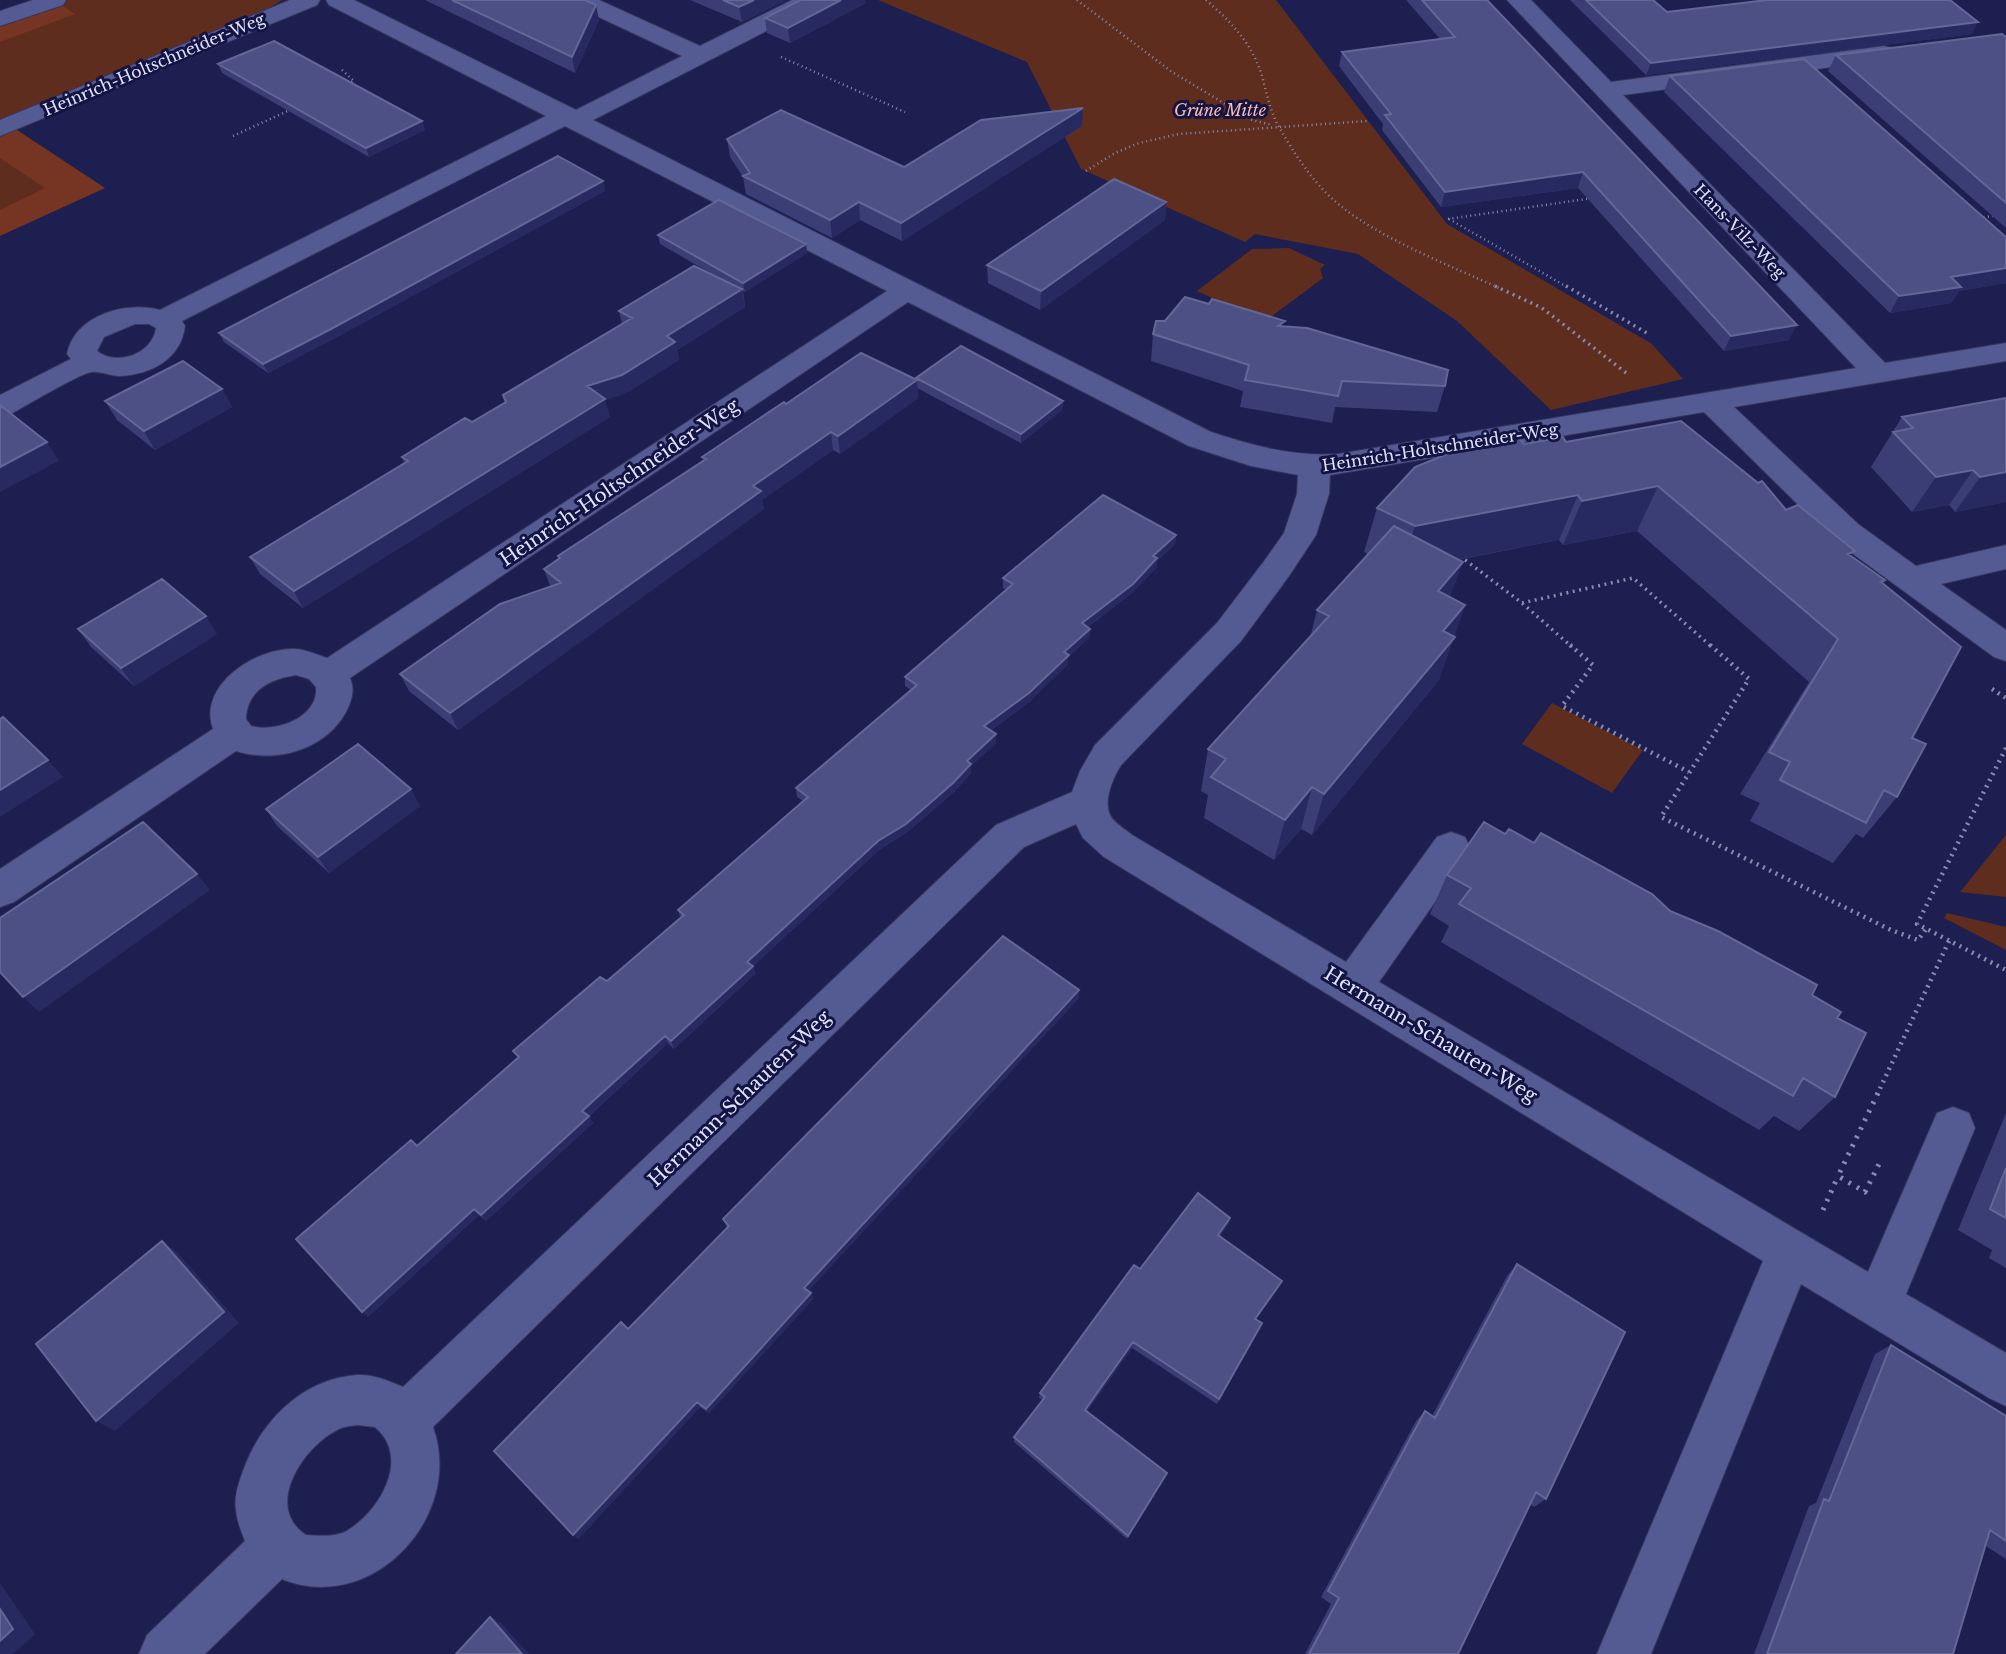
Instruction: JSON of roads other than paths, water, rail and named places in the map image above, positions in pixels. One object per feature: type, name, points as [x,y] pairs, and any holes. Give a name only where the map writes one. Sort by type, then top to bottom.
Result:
[{"type":"street","points":[[0,19],[55,0]]},
{"type":"street","name":"Heinrich-Holtschneider-Weg","points":[[0,128],[309,0]]},
{"type":"street","name":"Heinrich-Holtschneider-Weg","points":[[337,0],[1200,439],[1251,457],[1314,467],[2006,352]]},
{"type":"street","points":[[582,0],[700,55]]},
{"type":"street","points":[[164,319],[809,0]]},
{"type":"street","name":"Hans-Vilz-Weg","points":[[1518,0],[1877,372]]},
{"type":"street","points":[[1604,90],[1910,50]]},
{"type":"street","points":[[1801,63],[1822,82]]},
{"type":"street","name":"Heinrich-Holtschneider-Weg","points":[[330,674],[907,290]]},
{"type":"street","points":[[135,315],[151,315],[164,319],[171,327],[172,336],[166,346],[153,356],[118,367],[88,362],[82,354],[82,345],[89,335],[101,326],[135,315]]},
{"type":"street","points":[[0,407],[88,362]]},
{"type":"street","points":[[1711,402],[1846,532],[2006,648]]},
{"type":"street","points":[[1090,801],[1095,775],[1108,755],[1229,632],[1300,535],[1313,494],[1314,467]]},
{"type":"street","points":[[1909,579],[2006,557]]},
{"type":"street","points":[[296,662],[316,665],[330,674],[337,687],[336,701],[327,716],[311,730],[291,739],[270,743],[250,741],[235,733],[226,720],[227,705],[237,688],[253,674],[296,662]]},
{"type":"street","points":[[0,890],[235,733]]},
{"type":"street","name":"Hermann-Schauten-Weg","points":[[405,1420],[1010,836],[1090,801],[1096,825],[1118,846],[2006,1381]]},
{"type":"street","points":[[1352,986],[1451,848]]},
{"type":"street","points":[[1878,1305],[1953,1128]]},
{"type":"street","points":[[1624,1654],[1790,1253]]},
{"type":"street","points":[[358,1400],[384,1405],[405,1420],[416,1444],[417,1474],[406,1505],[386,1533],[359,1553],[329,1563],[300,1561],[278,1546],[263,1521],[263,1487],[274,1454],[298,1426],[328,1406],[358,1400]]},
{"type":"street","points":[[166,1654],[278,1546]]},
{"type":"park label","name":"Grüne Mitte","points":[[1220,110]]}]
